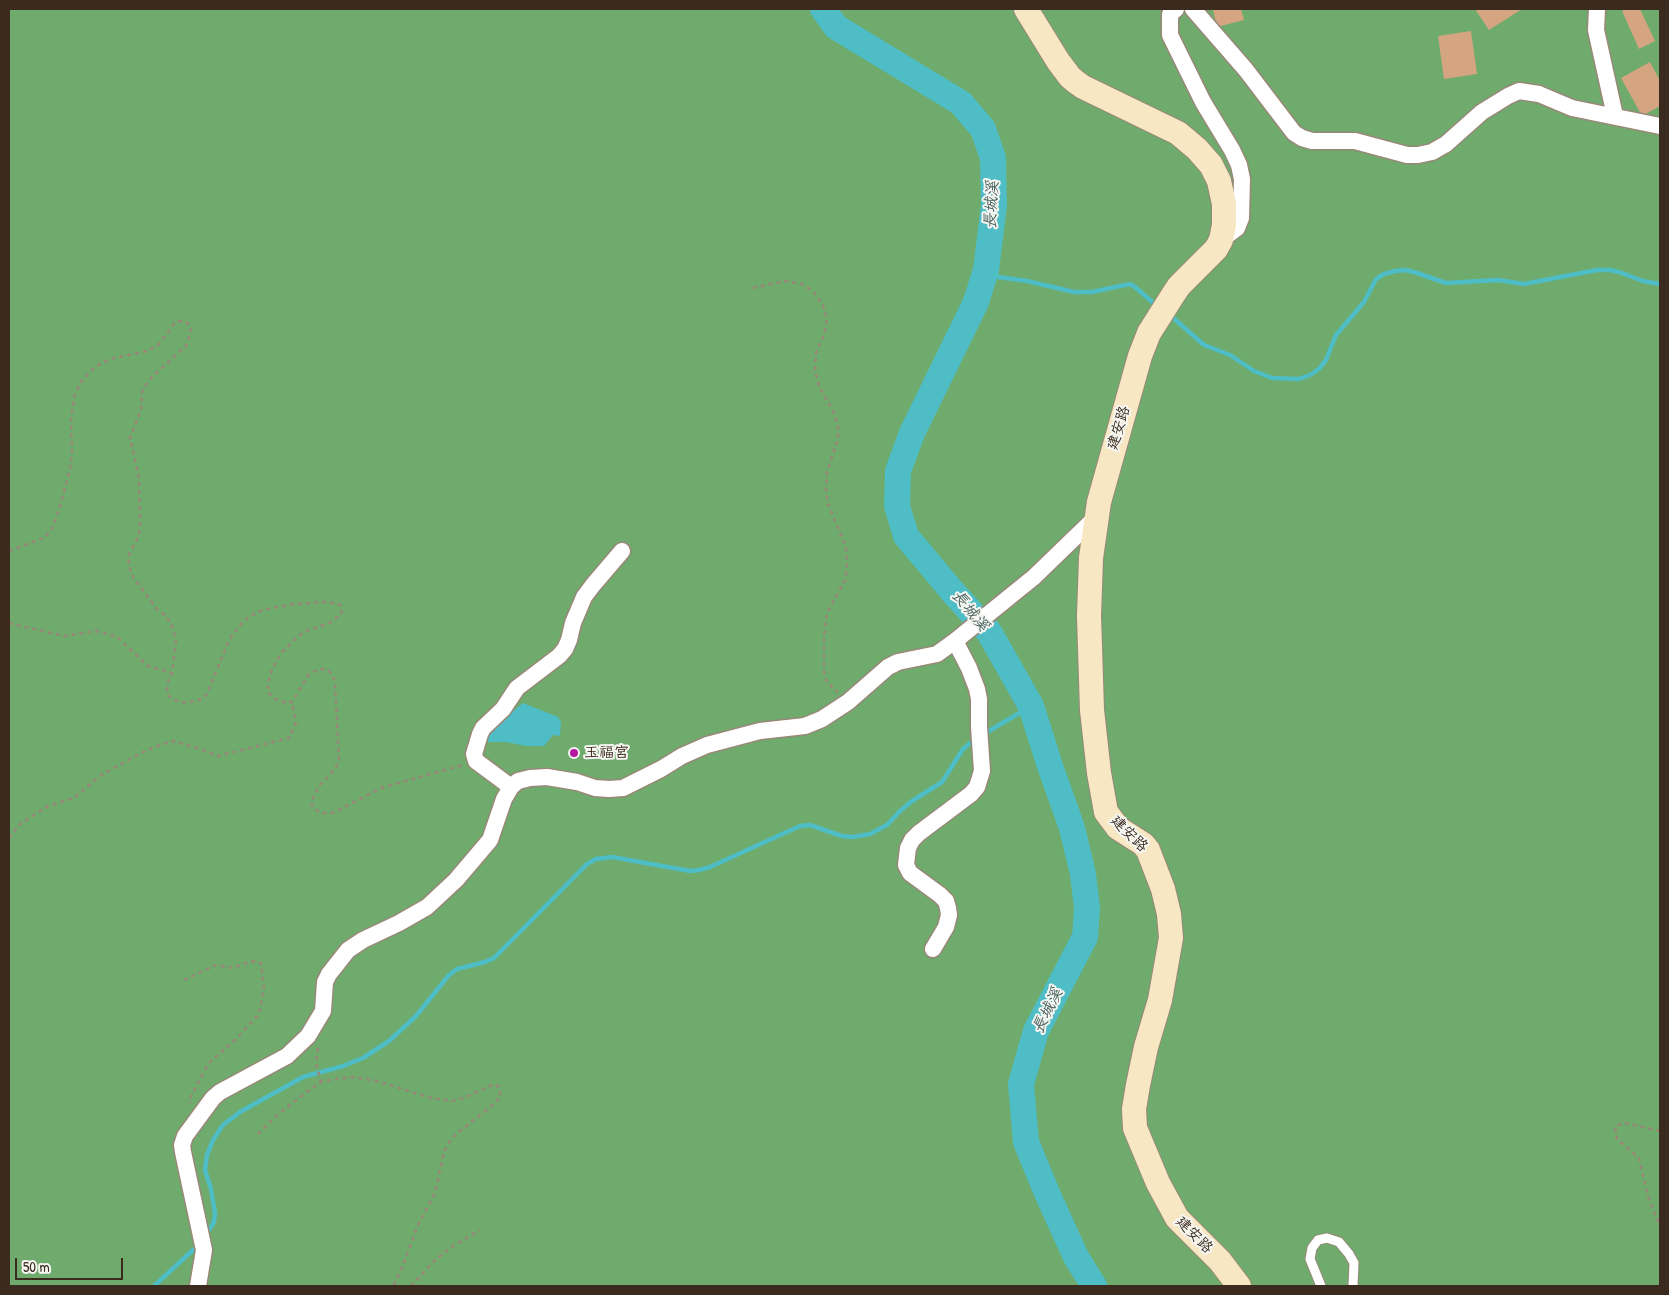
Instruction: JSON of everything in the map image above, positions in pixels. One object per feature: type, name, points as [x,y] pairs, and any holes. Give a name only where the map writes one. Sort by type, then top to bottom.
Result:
[{"type":"street","points":[[1026,9],[1070,77],[1083,87],[1178,133],[1211,164],[1219,181],[1224,204],[1224,226],[1221,240]]},
{"type":"street","points":[[1176,9],[1170,14],[1170,35],[1203,102],[1239,164],[1242,218],[1237,228],[1221,240]]},
{"type":"street","points":[[1193,9],[1246,70],[1294,132],[1302,138],[1312,141],[1355,141],[1407,154],[1418,155],[1432,152],[1446,144],[1482,112],[1519,91],[1539,94],[1572,108],[1660,126]]},
{"type":"street","points":[[1597,9],[1596,30],[1615,116]]},
{"type":"street","name":"建安路","points":[[1221,240],[1216,249],[1179,286],[1149,333],[1140,356],[1107,470],[1096,517],[1091,558],[1089,616],[1092,710],[1106,812],[1118,828],[1143,844],[1148,850],[1163,889],[1170,926],[1171,938],[1160,1000],[1146,1047],[1136,1093],[1134,1109],[1135,1128],[1158,1183],[1176,1218],[1220,1261],[1239,1286]]},
{"type":"street","points":[[198,1286],[204,1250],[182,1145],[185,1136],[213,1098],[226,1088],[287,1056],[308,1036],[323,1011],[325,982],[348,950],[363,940],[427,907],[456,880],[490,840],[504,799],[511,787],[518,781],[547,777],[577,782],[595,788],[623,788],[697,749],[760,731],[805,726],[822,719],[848,702],[888,667],[898,662],[937,654],[1034,577],[1096,517]]},
{"type":"street","points":[[511,787],[476,760],[474,754],[476,742],[483,728],[504,709],[516,688],[552,662],[565,648],[570,640],[573,624],[584,597],[622,551]]},
{"type":"street","points":[[933,949],[946,928],[949,915],[948,908],[946,901],[910,874],[906,865],[908,848],[912,840],[919,833],[971,794],[977,787],[982,771],[979,699],[959,637]]},
{"type":"lane","points":[[1321,1286],[1310,1259],[1312,1248],[1318,1240],[1327,1238],[1339,1242],[1354,1263],[1353,1286]]},
{"type":"path","points":[[754,288],[785,281],[802,284],[813,291],[823,305],[827,319],[824,335],[816,353],[815,370],[819,386],[833,411],[838,425],[838,439],[827,472],[826,490],[828,504],[846,547],[847,568],[845,580],[827,613],[824,636],[824,672],[827,683],[848,702]]},
{"type":"path","points":[[9,551],[43,538],[51,531],[60,510],[70,469],[72,410],[75,393],[83,379],[94,367],[110,359],[147,351],[158,345],[174,324],[179,321],[186,322],[190,325],[191,331],[186,346],[149,380],[145,386],[138,419],[130,438],[139,478],[140,521],[139,535],[128,557],[131,574],[172,626],[176,640],[172,673],[167,690],[169,696],[174,700],[186,703],[195,702],[207,694],[224,648],[241,624],[250,616],[263,610],[294,604],[324,602],[340,605],[342,614],[337,619],[305,631],[282,652],[272,669],[268,692],[279,701],[292,702]]},
{"type":"path","points":[[9,623],[64,636],[96,631],[116,636],[148,666],[172,673]]},
{"type":"path","points":[[9,838],[20,824],[48,806],[74,798],[102,775],[146,750],[172,741],[218,756],[288,738],[296,723],[292,702],[309,674],[315,670],[323,669],[333,675],[339,760],[335,769],[314,795],[311,803],[314,809],[322,813],[333,813],[381,788],[476,760]]},
{"type":"path","points":[[184,980],[216,965],[234,968],[251,961],[261,963],[264,989],[259,1014],[237,1038],[208,1064],[189,1100],[199,1117]]},
{"type":"path","points":[[258,1134],[276,1116],[320,1082],[352,1077],[376,1081],[431,1098],[452,1101],[464,1098],[494,1084],[498,1086],[500,1096],[496,1102],[454,1136],[448,1144],[444,1152],[435,1193],[418,1225],[402,1268],[393,1286]]},
{"type":"path","points":[[1660,1131],[1625,1124],[1615,1126],[1617,1139],[1639,1158],[1648,1197],[1660,1226]]},
{"type":"path","points":[[411,1286],[434,1261],[450,1248],[480,1230]]},
{"type":"green space","points":[[9,9],[1660,9],[1660,1286],[9,1286]]},
{"type":"water","points":[[523,703],[558,717],[561,722],[560,736],[553,735],[544,746],[488,742],[487,732]]},
{"type":"building","points":[[1213,9],[1241,9],[1244,20],[1217,27]]},
{"type":"building","points":[[1475,9],[1522,9],[1489,30]]},
{"type":"building","points":[[1640,9],[1655,41],[1639,49],[1622,11]]},
{"type":"building","points":[[1471,31],[1477,74],[1444,79],[1438,36]]},
{"type":"building","points":[[1650,62],[1660,81],[1660,106],[1642,116],[1621,78]]},
{"type":"waterway","name":"長城溪","points":[[823,9],[836,27],[961,103],[983,129],[993,158],[994,205],[986,270],[976,302],[912,433],[898,471],[897,506],[906,536],[989,632],[1031,706],[1072,828],[1083,874],[1087,908],[1085,937],[1036,1031],[1021,1084],[1026,1142],[1076,1257],[1094,1286]]},
{"type":"waterway","points":[[1170,315],[1204,345],[1230,355],[1254,371],[1272,378],[1299,379],[1319,369],[1326,360],[1336,335],[1364,302],[1376,279],[1384,274],[1395,271],[1406,270],[1446,283],[1498,280],[1524,284],[1597,270],[1610,270],[1643,281],[1660,284]]},
{"type":"waterway","points":[[984,275],[1027,281],[1074,292],[1092,292],[1130,284],[1157,306]]},
{"type":"waterway","points":[[984,734],[1031,706]]},
{"type":"waterway","points":[[209,1230],[214,1222],[215,1213],[211,1189],[205,1170],[207,1155],[213,1140],[223,1125],[240,1112],[303,1077],[343,1066],[363,1058],[389,1041],[416,1016],[449,975],[457,969],[494,958],[587,864],[596,859],[612,857],[690,871],[710,867],[800,826],[810,825],[842,836],[853,837],[870,834],[887,825],[912,801],[942,782],[963,749],[975,739]]},
{"type":"waterway","points":[[154,1286],[193,1250]]},
{"type":"place","name":"玉福宮","points":[[574,753]]}]
